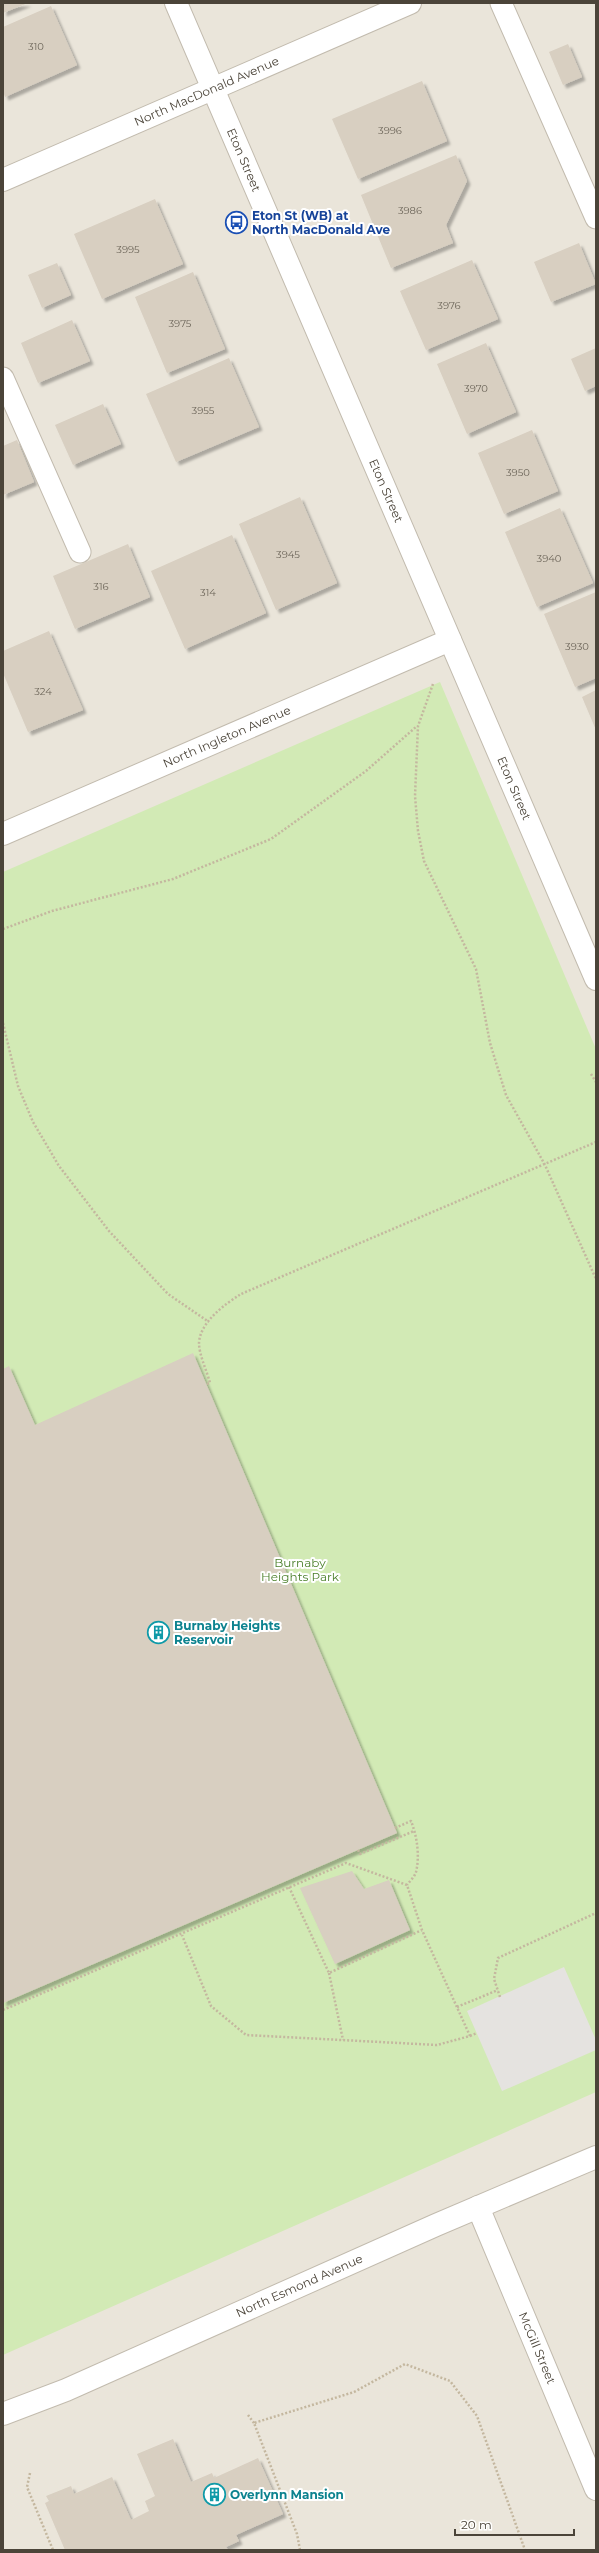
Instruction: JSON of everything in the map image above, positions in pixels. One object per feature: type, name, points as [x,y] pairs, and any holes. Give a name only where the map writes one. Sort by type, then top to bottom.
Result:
[{"type":"street","name":"Eton Street","points":[[176,3],[596,979]]},
{"type":"street","name":"North MacDonald Avenue","points":[[3,180],[214,90],[410,3]]},
{"type":"street","name":"North Ingleton Avenue","points":[[3,834],[453,646]]},
{"type":"street","name":"North Esmond Avenue","points":[[3,2414],[66,2390],[478,2207],[596,2157]]},
{"type":"street","name":"McGill Street","points":[[478,2207],[596,2489]]},
{"type":"lane","points":[[502,3],[596,218]]},
{"type":"lane","points":[[3,378],[80,552]]},
{"type":"path","points":[[453,646],[434,681],[418,726],[415,796],[418,831],[424,861],[476,969],[490,1043],[506,1095],[545,1165],[596,1279]]},
{"type":"path","points":[[3,928],[52,912],[172,879],[271,839],[366,771],[418,726]]},
{"type":"path","points":[[3,1023],[18,1086],[33,1122],[59,1166],[109,1231],[168,1294],[209,1322]]},
{"type":"path","points":[[591,1074],[596,1082]]},
{"type":"path","points":[[207,1384],[210,1383],[199,1343],[209,1322],[227,1303],[241,1294],[596,1142]]},
{"type":"path","points":[[395,1828],[411,1821],[415,1830],[417,1842],[416,1872],[407,1885]]},
{"type":"path","points":[[358,1850],[360,1854],[415,1830]]},
{"type":"path","points":[[3,2010],[182,1935],[346,1863],[407,1885]]},
{"type":"path","points":[[407,1885],[422,1930],[470,2036]]},
{"type":"path","points":[[289,1887],[329,1973],[343,2040]]},
{"type":"path","points":[[500,1997],[494,1979],[498,1958],[596,1913]]},
{"type":"path","points":[[329,1973],[422,1930]]},
{"type":"path","points":[[182,1935],[211,2006],[246,2034],[437,2045],[477,2033]]},
{"type":"path","points":[[457,2007],[498,1990]]},
{"type":"path","points":[[254,2423],[354,2392],[405,2364],[450,2381],[477,2416],[525,2550]]},
{"type":"path","points":[[248,2415],[254,2423],[297,2534],[300,2550]]},
{"type":"path","points":[[30,2473],[27,2487],[54,2550]]},
{"type":"shaded area","points":[[3,3],[596,3],[596,2550],[3,2550]]},
{"type":"shaded area","points":[[564,1967],[596,2040],[596,2050],[502,2091],[467,2011]]},
{"type":"green space","name":"Burnaby Heights Park","points":[[440,682],[596,1049],[596,2092],[3,2355],[3,872]]},
{"type":"building","points":[[3,3],[28,3],[3,13]]},
{"type":"building","points":[[51,6],[77,65],[5,97],[3,91],[3,27]]},
{"type":"building","points":[[568,44],[582,77],[563,85],[549,52]]},
{"type":"building","points":[[422,81],[447,141],[358,179],[332,119]]},
{"type":"building","points":[[456,155],[467,181],[446,225],[453,243],[391,268],[361,195]]},
{"type":"building","points":[[155,199],[183,264],[102,299],[74,234]]},
{"type":"building","points":[[579,243],[596,284],[551,302],[534,262]]},
{"type":"building","points":[[472,260],[498,319],[426,350],[400,291]]},
{"type":"building","points":[[57,263],[71,295],[42,308],[28,275]]},
{"type":"building","points":[[193,272],[225,349],[167,373],[135,297]]},
{"type":"building","points":[[72,320],[90,361],[38,383],[21,343]]},
{"type":"building","points":[[486,343],[516,412],[467,434],[437,364]]},
{"type":"building","points":[[596,348],[596,386],[585,391],[571,359]]},
{"type":"building","points":[[229,358],[259,427],[176,462],[146,394]]},
{"type":"building","points":[[103,404],[121,444],[73,465],[55,425]]},
{"type":"building","points":[[532,430],[558,491],[504,514],[478,453]]},
{"type":"building","points":[[17,440],[34,482],[3,495],[3,446]]},
{"type":"building","points":[[300,497],[337,583],[276,610],[239,524]]},
{"type":"building","points":[[560,508],[593,583],[537,607],[505,532]]},
{"type":"building","points":[[232,535],[266,613],[185,649],[151,571]]},
{"type":"building","points":[[128,544],[150,597],[75,629],[53,576]]},
{"type":"building","points":[[596,592],[596,678],[575,687],[544,614]]},
{"type":"building","points":[[49,631],[83,710],[28,732],[3,673],[3,651]]},
{"type":"building","points":[[596,690],[596,730],[582,697]]},
{"type":"building","name":"Burnaby Heights Reservoir","points":[[193,1353],[397,1833],[3,2003],[3,1369],[9,1366],[35,1425]]},
{"type":"building","points":[[352,1871],[364,1889],[389,1880],[410,1930],[335,1964],[300,1888]]},
{"type":"building","name":"Overlynn Mansion","points":[[173,2439],[191,2482],[212,2473],[214,2478],[258,2458],[283,2514],[236,2535],[239,2541],[226,2547],[228,2550],[65,2550],[45,2503],[49,2501],[46,2496],[71,2486],[74,2494],[112,2477],[131,2520],[149,2511],[145,2501],[155,2496],[137,2454]]},
{"type":"place","name":"Eton St (WB) at North MacDonald Ave","points":[[236,223]]},
{"type":"place","name":"Burnaby Heights Reservoir","points":[[158,1633]]},
{"type":"place","name":"Overlynn Mansion","points":[[215,2495]]}]
